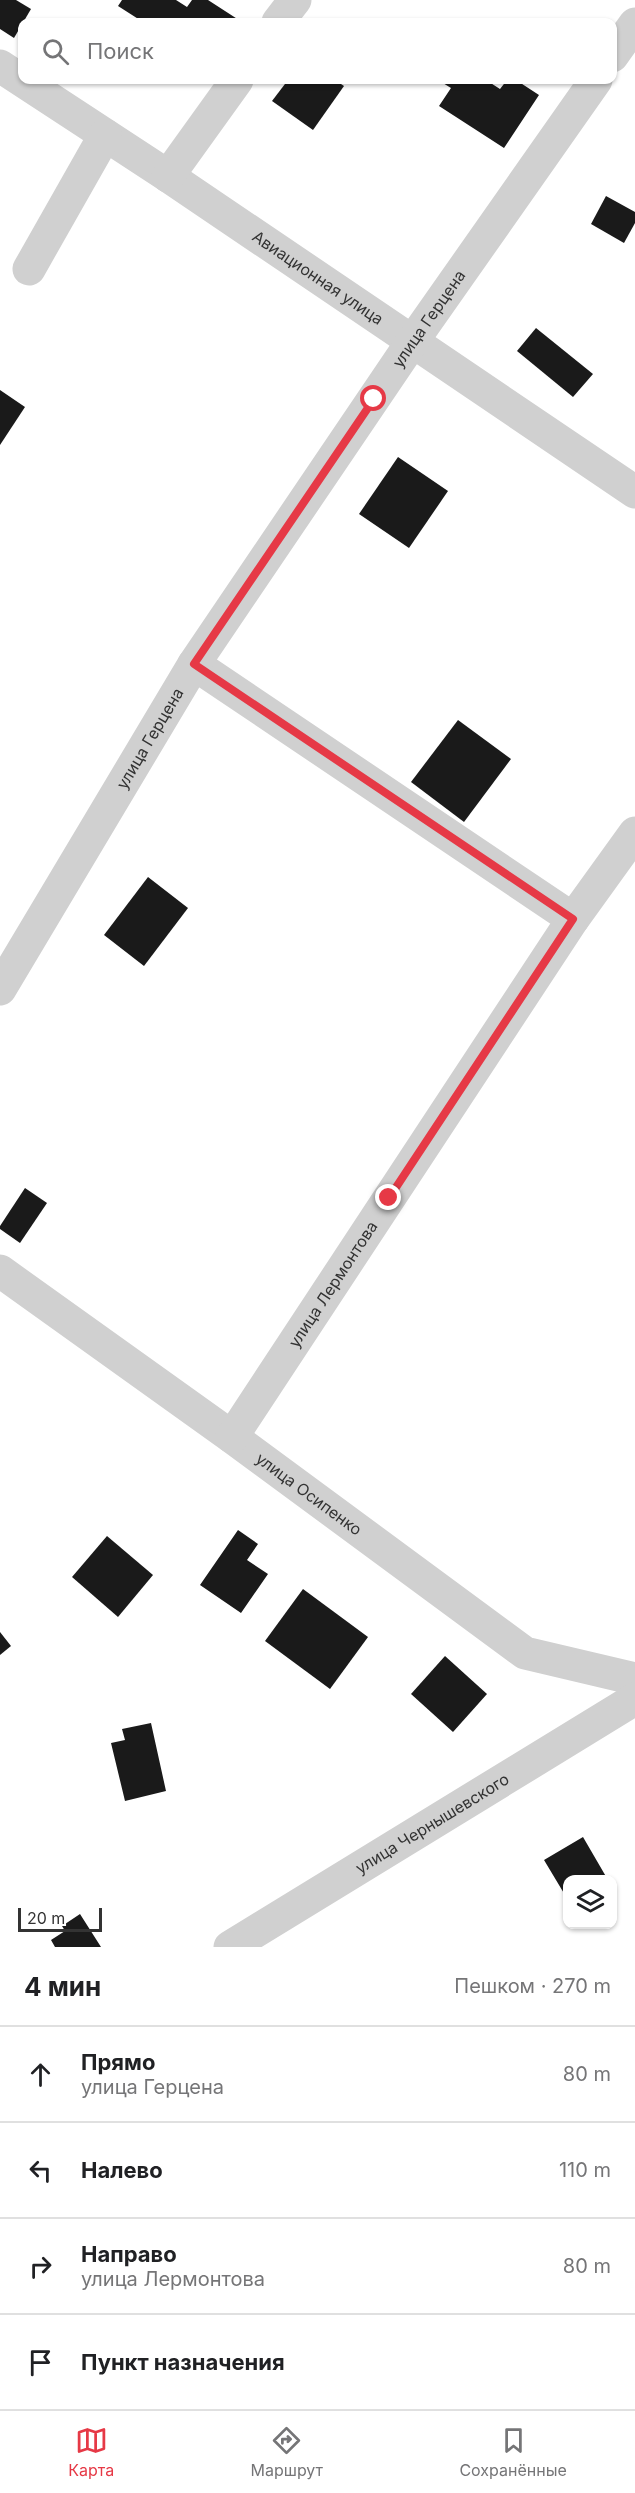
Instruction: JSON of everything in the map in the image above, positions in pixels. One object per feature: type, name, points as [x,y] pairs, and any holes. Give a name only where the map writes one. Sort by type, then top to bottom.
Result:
[{"type":"street","points":[[281,18],[294,0]]},
{"type":"street","points":[[617,49],[635,24]]},
{"type":"street","name":"Авиационная улица","points":[[0,66],[18,78]]},
{"type":"street","name":"Авиационная улица","points":[[27,84],[168,176],[635,492]]},
{"type":"street","points":[[168,176],[234,84]]},
{"type":"street","name":"улица Герцена","points":[[0,989],[194,664],[412,342],[593,84]]},
{"type":"street","points":[[29,269],[105,135]]},
{"type":"street","points":[[194,664],[573,919]]},
{"type":"street","name":"улица Лермонтова","points":[[232,1437],[573,919],[635,833]]},
{"type":"street","name":"улица Осипенко","points":[[0,1271],[232,1437],[525,1653],[635,1678]]},
{"type":"street","name":"улица Чернышевского","points":[[230,1947],[635,1699]]},
{"type":"building","points":[[0,0],[16,0],[31,9],[26,18],[18,18],[18,31],[14,38],[0,29]]},
{"type":"building","points":[[122,0],[176,0],[187,7],[192,0],[208,0],[236,18],[137,18],[118,6]]},
{"type":"building","points":[[285,84],[341,84],[344,86],[313,130],[272,101]]},
{"type":"building","points":[[444,84],[492,84],[500,89],[504,84],[522,84],[539,95],[504,148],[439,106],[451,88]]},
{"type":"building","points":[[606,196],[635,212],[635,223],[624,243],[591,224]]},
{"type":"building","points":[[536,328],[593,374],[573,397],[517,351]]},
{"type":"building","points":[[0,390],[25,407],[0,445]]},
{"type":"building","points":[[398,457],[448,491],[409,548],[359,514]]},
{"type":"building","points":[[458,720],[511,759],[464,822],[411,782]]},
{"type":"building","points":[[148,877],[188,908],[144,966],[104,935]]},
{"type":"building","points":[[25,1188],[47,1203],[20,1243],[0,1229],[0,1226]]},
{"type":"building","points":[[238,1530],[258,1544],[247,1560],[268,1574],[241,1613],[200,1585]]},
{"type":"building","points":[[107,1536],[153,1575],[118,1617],[72,1577]]},
{"type":"building","points":[[303,1589],[368,1637],[330,1689],[265,1641]]},
{"type":"building","points":[[0,1632],[11,1646],[0,1655]]},
{"type":"building","points":[[445,1656],[487,1694],[453,1732],[411,1694]]},
{"type":"building","points":[[151,1723],[166,1791],[125,1801],[111,1743],[125,1740],[122,1729]]},
{"type":"building","points":[[583,1837],[605,1875],[563,1875],[563,1892],[544,1860]]},
{"type":"building","points":[[80,1914],[101,1947],[55,1947],[51,1940],[65,1931],[62,1926]]},
{"type":"route","points":[[374,399],[194,664],[573,919],[389,1198]]}]
